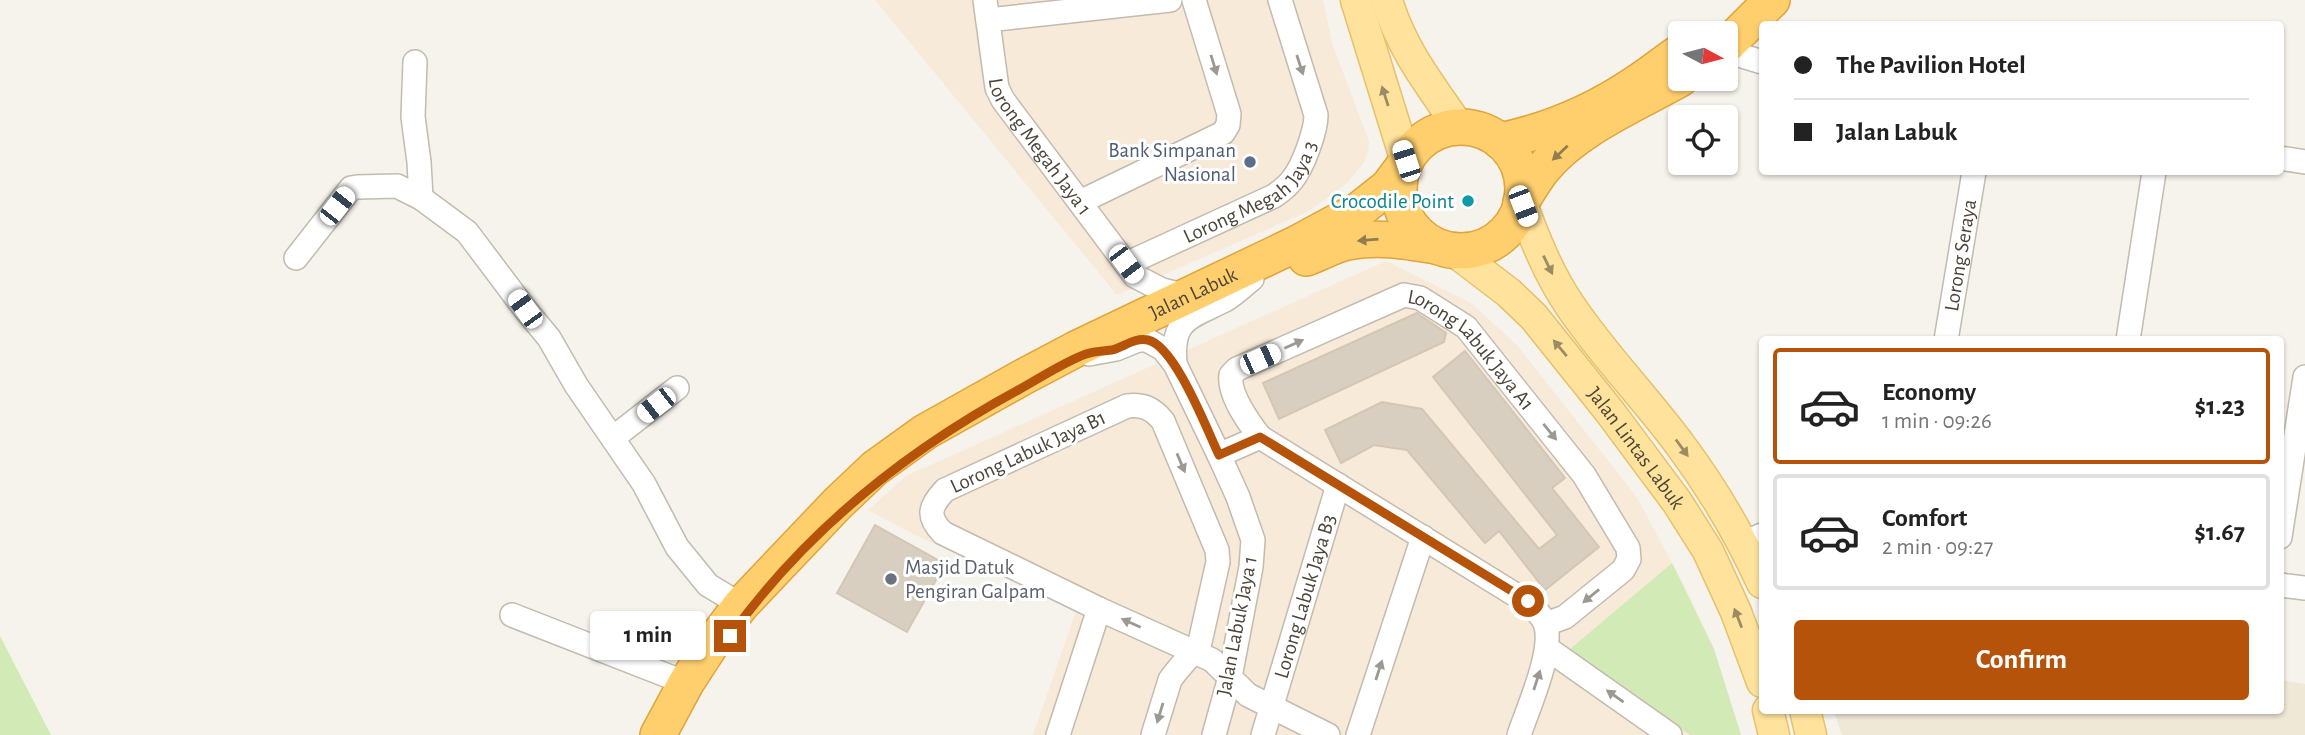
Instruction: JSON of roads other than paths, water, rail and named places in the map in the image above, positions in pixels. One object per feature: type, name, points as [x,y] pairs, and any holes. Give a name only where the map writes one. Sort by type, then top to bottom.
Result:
[{"type":"highway","points":[[1500,141],[1538,131],[1591,109],[1636,84],[1668,61]]},
{"type":"highway","points":[[1636,84],[1668,69]]},
{"type":"highway","points":[[1521,202],[1542,170],[1560,151],[1582,134],[1668,86]]},
{"type":"highway","points":[[1459,127],[1488,133],[1500,141],[1515,158],[1519,169],[1523,191],[1515,219],[1504,234],[1489,245],[1472,251],[1445,249],[1420,236],[1408,222],[1401,204],[1399,186],[1404,164],[1422,140],[1434,133],[1459,127]]},
{"type":"highway","name":"Jalan Labuk","points":[[658,735],[710,646],[741,605],[875,468],[925,432],[1055,360],[1296,244],[1359,210],[1388,187],[1404,164]]},
{"type":"highway","name":"Jalan Labuk","points":[[671,735],[695,690],[743,619],[766,591],[838,516],[901,463],[954,426],[1086,354],[1252,279],[1346,242],[1402,240],[1445,249]]},
{"type":"main road","points":[[1356,0],[1404,164]]},
{"type":"main road","points":[[1387,0],[1403,41],[1427,83],[1459,127]]},
{"type":"main road","name":"Jalan Lintas Labuk","points":[[1521,202],[1567,301],[1680,445],[1712,491],[1753,539],[1759,568]]},
{"type":"main road","name":"Jalan Lintas Labuk","points":[[1445,249],[1509,293],[1534,317],[1678,502],[1708,551],[1731,600],[1759,674]]},
{"type":"main road","points":[[1770,714],[1774,735]]},
{"type":"main road","points":[[1806,714],[1811,735]]},
{"type":"street","points":[[986,10],[1170,0]]},
{"type":"street","points":[[1080,202],[1223,133],[1228,125],[1229,114],[1194,0]]},
{"type":"street","name":"Lorong Megah Jaya 3","points":[[1130,270],[1275,195],[1295,178],[1315,130],[1316,115],[1280,0]]},
{"type":"street","name":"Lorong Megah Jaya 1","points":[[986,10],[1000,94],[1130,270],[1162,290],[1187,296]]},
{"type":"street","points":[[1743,26],[1759,56]]},
{"type":"street","points":[[415,62],[413,117],[421,198]]},
{"type":"street","points":[[1738,69],[1759,73]]},
{"type":"street","points":[[2284,158],[2304,158]]},
{"type":"street","name":"Lorong Seraya","points":[[1947,336],[1974,175]]},
{"type":"street","points":[[2129,336],[2154,175]]},
{"type":"street","points":[[296,258],[351,188],[397,186],[421,198],[467,232],[550,338],[576,385],[644,484],[677,547],[708,585],[741,605]]},
{"type":"street","points":[[1130,270],[1137,298],[1130,323]]},
{"type":"street","points":[[1175,364],[1175,337],[1186,320],[1231,296],[1252,279]]},
{"type":"street","name":"Lorong Labuk Jaya A1","points":[[1260,437],[1246,419],[1230,384],[1233,372],[1404,295],[1420,298],[1466,327],[1584,475],[1628,548],[1629,559],[1623,570],[1565,617],[1546,624]]},
{"type":"street","points":[[1086,354],[1147,340],[1163,349],[1175,364]]},
{"type":"street","name":"Jalan Labuk Jaya 1","points":[[1175,364],[1238,497],[1253,540],[1251,567],[1230,677],[1214,735]]},
{"type":"street","points":[[2284,511],[2305,377]]},
{"type":"street","points":[[613,438],[677,388]]},
{"type":"street","name":"Lorong Labuk Jaya B1","points":[[1193,652],[1200,642],[1218,562],[1217,550],[1163,421],[1156,412],[1146,407],[1127,406],[945,490],[935,500],[931,512],[935,524],[943,533],[1099,609],[1193,652],[1212,660],[1248,695],[1328,735]]},
{"type":"street","points":[[1219,455],[1260,437],[1528,601],[1546,624],[1548,649],[1519,735]]},
{"type":"street","name":"Lorong Labuk Jaya B3","points":[[1264,735],[1338,485]]},
{"type":"street","points":[[1357,735],[1423,537]]},
{"type":"street","points":[[2284,585],[2305,588]]},
{"type":"street","points":[[1058,735],[1099,609]]},
{"type":"street","points":[[512,615],[687,683]]},
{"type":"street","points":[[1548,649],[1670,735]]},
{"type":"street","points":[[1153,735],[1170,680],[1193,652]]},
{"type":"place","name":"Bank Simpanan Nasional","points":[[1250,162]]},
{"type":"place","name":"Crocodile Point","points":[[1468,201]]},
{"type":"place","name":"Masjid Datuk Pengiran Galpam","points":[[891,579]]}]
